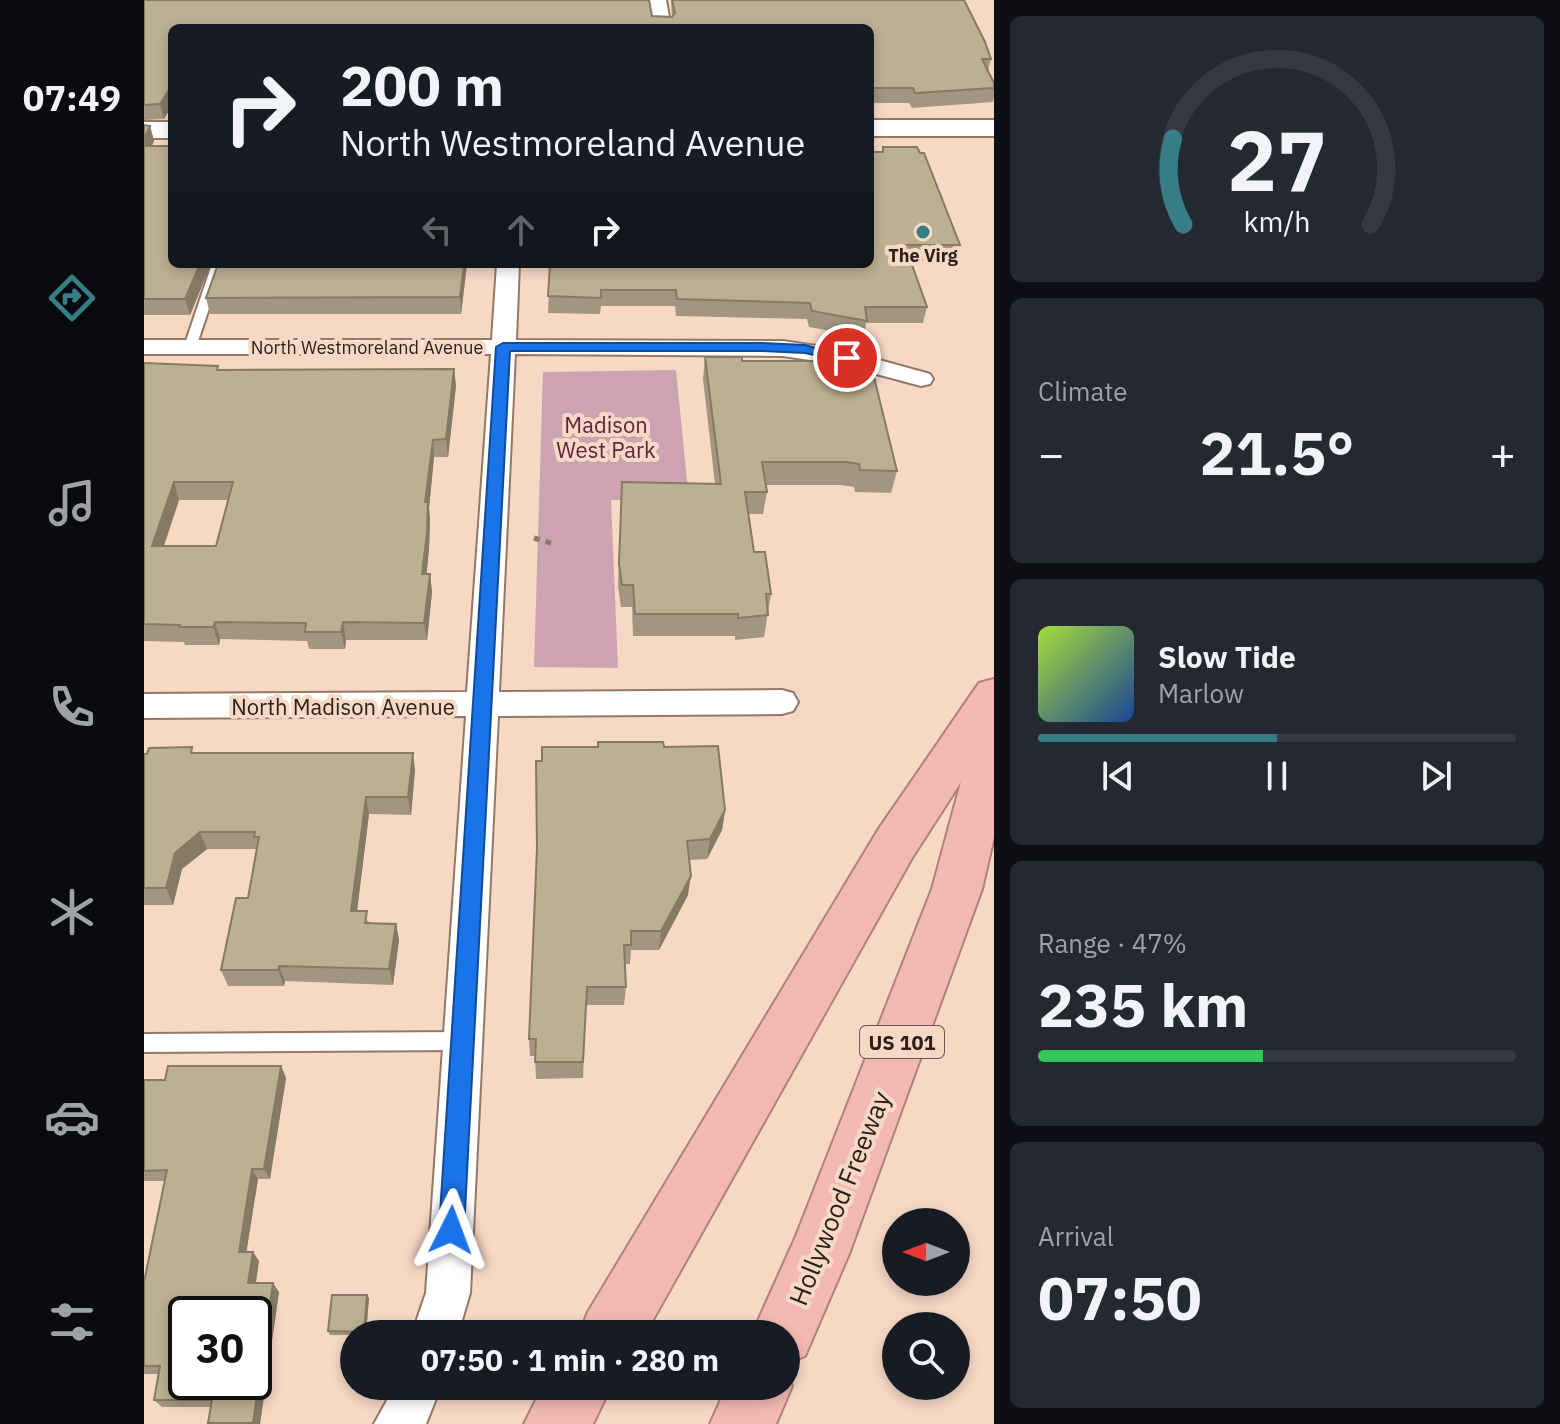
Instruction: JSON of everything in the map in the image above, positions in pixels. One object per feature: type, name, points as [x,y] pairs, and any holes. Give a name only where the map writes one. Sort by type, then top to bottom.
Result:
[{"type":"highway","points":[[618,1320],[895,844],[994,695]]},
{"type":"highway","name":"Hollywood Freeway","points":[[789,1320],[885,1087],[957,889],[994,742]]},
{"type":"highway","points":[[557,1424],[571,1400]]},
{"type":"highway","points":[[743,1424],[754,1400]]},
{"type":"main road","points":[[874,128],[994,128]]},
{"type":"main road","points":[[144,130],[168,130]]},
{"type":"street","points":[[658,0],[661,24]]},
{"type":"street","points":[[439,1320],[448,1293],[508,268]]},
{"type":"street","name":"North Westmoreland Avenue","points":[[144,347],[805,349],[868,362],[921,379]]},
{"type":"street","name":"North Madison Avenue","points":[[144,706],[782,702]]},
{"type":"street","points":[[398,1424],[413,1400]]},
{"type":"lane","points":[[190,347],[217,268]]},
{"type":"lane","points":[[144,1043],[462,1041]]},
{"type":"path","points":[[534,538],[557,545]]},
{"type":"green space","name":"Madison West Park","points":[[676,370],[689,500],[611,500],[618,668],[534,667],[543,372]]},
{"type":"building","points":[[144,0],[649,0],[652,16],[672,17],[675,13],[672,0],[964,0],[985,42],[991,59],[982,59],[994,83],[994,88],[915,93],[913,88],[874,88],[874,24],[168,24],[168,91],[160,104],[144,105]]},
{"type":"building","points":[[144,125],[150,126],[144,139]]},
{"type":"building","points":[[144,146],[168,146],[168,268],[198,268],[185,299],[144,299]]},
{"type":"building","points":[[883,147],[917,147],[920,153],[924,153],[960,245],[905,245],[927,307],[865,307],[867,321],[812,311],[810,303],[677,299],[676,290],[601,290],[601,298],[548,296],[550,268],[874,268],[874,152],[883,152]]},
{"type":"building","points":[[217,268],[464,268],[460,297],[206,298]]},
{"type":"building","points":[[705,357],[742,357],[742,361],[870,361],[897,471],[860,470],[859,464],[846,462],[762,462],[767,492],[745,492],[754,552],[765,552],[771,594],[766,594],[768,615],[738,618],[738,614],[635,614],[633,585],[622,585],[619,564],[622,482],[721,484]]},
{"type":"building","points":[[144,363],[218,366],[217,370],[454,369],[446,439],[433,440],[425,502],[428,502],[427,532],[422,574],[430,574],[424,623],[343,622],[341,632],[305,632],[306,623],[215,622],[213,627],[144,624]],"holes":[[[174,482],[233,482],[216,546],[152,546]]]},
{"type":"building","points":[[598,742],[663,742],[664,747],[718,746],[725,810],[710,839],[687,841],[691,876],[661,931],[631,931],[631,945],[624,945],[626,987],[587,987],[583,1062],[535,1062],[536,1039],[529,1039],[537,848],[536,761],[542,761],[542,747],[598,747]]},
{"type":"building","points":[[192,747],[191,753],[413,753],[408,797],[366,797],[351,911],[367,911],[365,923],[396,924],[389,969],[279,966],[278,970],[221,970],[236,898],[248,898],[259,837],[254,837],[255,832],[200,832],[175,853],[166,888],[144,888],[144,754],[149,748]]},
{"type":"building","points":[[168,1066],[281,1066],[264,1169],[252,1169],[239,1252],[253,1252],[248,1283],[273,1283],[271,1296],[168,1296],[168,1400],[154,1400],[160,1366],[144,1366],[144,1282],[167,1170],[144,1171],[144,1080],[165,1080]]},
{"type":"building","points":[[332,1295],[367,1295],[365,1320],[340,1320],[340,1331],[328,1331]]},
{"type":"building","points":[[212,1400],[256,1400],[253,1423],[208,1423]]},
{"type":"place","name":"The Virg","points":[[923,232]]},
{"type":"route","points":[[451,1230],[503,347],[762,347],[805,349],[847,358]]}]
